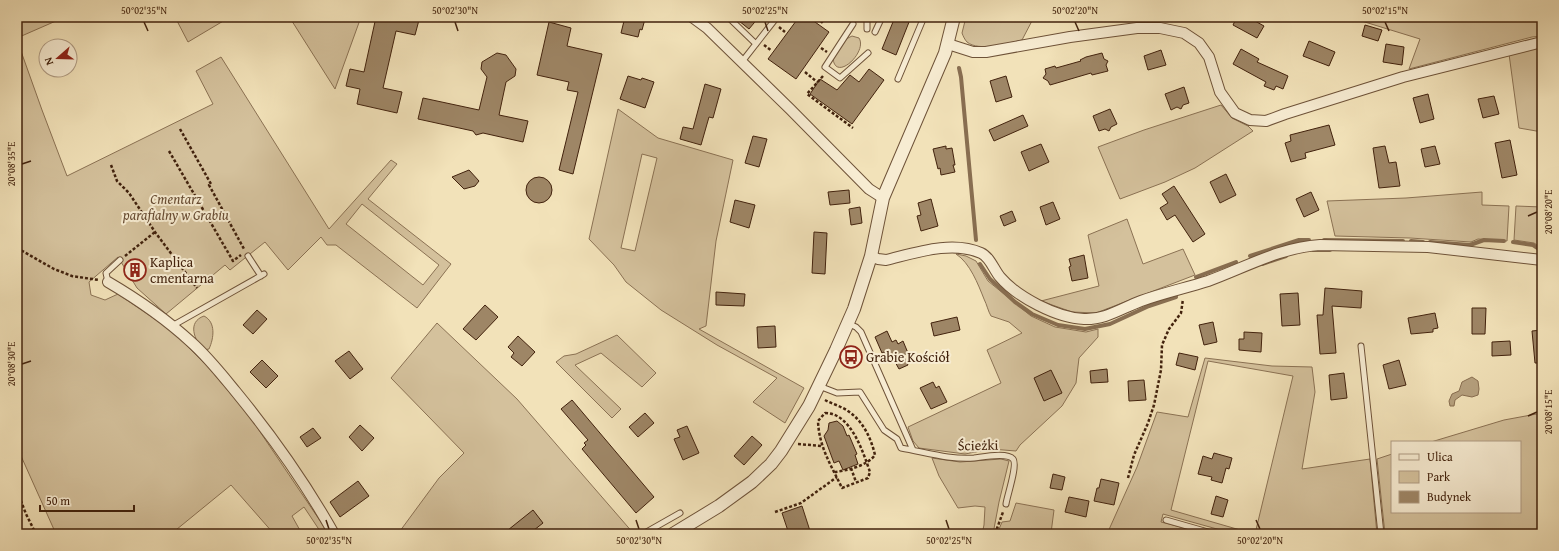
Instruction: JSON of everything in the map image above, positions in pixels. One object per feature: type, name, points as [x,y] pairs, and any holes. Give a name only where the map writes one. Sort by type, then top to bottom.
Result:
[{"type":"street","points":[[692,17],[707,28],[869,189],[883,198]]},
{"type":"street","points":[[673,534],[740,492],[761,474],[771,464],[790,438],[820,392],[848,324],[871,256],[883,198],[948,44],[954,17]]},
{"type":"street","points":[[948,44],[973,52],[986,52],[1070,37],[1137,28],[1160,28],[1184,33],[1199,43],[1209,57],[1220,92],[1236,113],[1250,120],[1266,121],[1403,77],[1542,42]]},
{"type":"street","points":[[871,256],[886,260],[949,247],[982,253],[1006,283],[1022,296],[1059,314],[1082,319],[1102,318],[1140,301],[1233,272],[1278,254],[1314,245],[1428,248],[1542,260]]},
{"type":"street","points":[[108,282],[127,293],[172,326],[209,359],[250,408],[285,458],[334,534]]},
{"type":"lane","points":[[728,17],[756,44]]},
{"type":"lane","points":[[741,63],[777,17]]},
{"type":"lane","points":[[867,17],[867,29]]},
{"type":"lane","points":[[875,32],[882,17]]},
{"type":"lane","points":[[898,79],[924,17]]},
{"type":"lane","points":[[853,24],[825,67],[840,78],[868,53]]},
{"type":"lane","points":[[172,326],[262,275],[248,256]]},
{"type":"lane","points":[[108,282],[106,273],[120,260]]},
{"type":"lane","points":[[848,324],[856,327],[861,332],[913,450]]},
{"type":"lane","points":[[1361,346],[1381,534]]},
{"type":"lane","name":"Ścieżki","points":[[820,392],[860,392],[884,430],[897,439],[901,448],[959,458],[1001,456],[1012,458],[1014,460],[1015,467],[1006,504]]},
{"type":"lane","points":[[643,534],[680,513]]},
{"type":"lane","points":[[1166,520],[1215,534]]},
{"type":"path","points":[[821,23],[826,17]]},
{"type":"path","points":[[828,69],[807,94],[853,128]]},
{"type":"path","points":[[805,72],[817,82]]},
{"type":"path","points":[[169,151],[233,261],[245,251],[209,185],[211,184],[180,129]]},
{"type":"path","points":[[111,164],[117,181],[129,193],[155,232],[197,288]]},
{"type":"path","points":[[120,260],[155,232]]},
{"type":"path","points":[[17,248],[54,269],[66,274],[108,282]]},
{"type":"path","points":[[1128,478],[1134,455],[1154,405],[1161,370],[1162,345],[1169,329],[1181,313],[1184,288]]},
{"type":"path","points":[[820,392],[848,411],[864,426],[871,439],[875,455],[872,459],[866,462],[843,471],[834,472]]},
{"type":"path","points":[[825,413],[831,413],[844,421],[854,433],[870,472],[868,478],[842,488],[822,446],[818,421],[825,413]]},
{"type":"path","points":[[796,443],[822,446]]},
{"type":"path","points":[[851,468],[856,482]]},
{"type":"path","points":[[775,512],[801,503],[836,477]]},
{"type":"path","points":[[17,491],[36,534]]},
{"type":"path","points":[[995,534],[1006,504]]},
{"type":"green space","points":[[17,17],[65,17],[17,38]]},
{"type":"green space","points":[[175,17],[230,17],[188,42]]},
{"type":"green space","points":[[361,17],[335,89],[290,18]]},
{"type":"green space","points":[[966,17],[1034,17],[1022,40],[986,47],[972,45],[967,42],[962,33]]},
{"type":"green space","points":[[1354,17],[1542,17],[1542,36],[1532,37],[1409,69],[1420,39],[1355,19]]},
{"type":"green space","points":[[852,36],[859,38],[861,44],[859,51],[850,63],[839,67],[835,65],[833,58],[846,39]]},
{"type":"green space","name":"Cmentarz parafialny w Grabiu","points":[[17,40],[67,176],[213,104],[196,71],[221,57],[329,229],[391,160],[397,164],[368,199],[451,264],[417,308],[336,245],[327,245],[321,237],[288,270],[265,242],[230,270],[225,265],[166,314],[137,288],[118,257],[89,282],[91,295],[105,300],[118,294],[171,330],[209,368],[250,417],[329,534],[322,534],[304,507],[292,516],[302,534],[274,534],[231,485],[171,534],[56,534],[17,447]],"holes":[[[362,204],[439,265],[423,285],[346,224]]]},
{"type":"green space","points":[[1542,47],[1542,132],[1519,128],[1509,54]]},
{"type":"green space","points":[[1221,105],[1232,118],[1248,126],[1253,131],[1195,168],[1165,182],[1120,199],[1098,147],[1144,130]]},
{"type":"green space","points":[[618,109],[658,138],[733,160],[716,241],[706,326],[699,329],[804,388],[785,423],[753,402],[777,378],[717,345],[661,310],[626,282],[614,265],[589,239]],"holes":[[[642,154],[657,158],[635,251],[621,248]]]},
{"type":"green space","points":[[1482,192],[1482,205],[1509,206],[1507,241],[1478,239],[1471,242],[1410,238],[1335,236],[1327,201],[1406,198]]},
{"type":"green space","points":[[1516,206],[1542,207],[1542,248],[1534,243],[1514,240]]},
{"type":"green space","points":[[1127,219],[1143,264],[1183,249],[1195,275],[1096,313],[1072,312],[1041,301],[1099,286],[1088,235]]},
{"type":"green space","points":[[956,254],[966,256],[976,261],[988,281],[1031,316],[1055,327],[1086,332],[1098,329],[1098,337],[1079,358],[1076,383],[1062,406],[1020,445],[1016,451],[991,449],[965,454],[919,448],[913,441],[908,427],[1001,383],[987,350],[1022,333],[1009,322],[991,316],[973,274],[961,258]]},
{"type":"green space","points":[[204,316],[211,322],[213,335],[209,349],[204,350],[197,341],[194,327],[195,322]]},
{"type":"green space","points":[[437,323],[517,399],[634,534],[402,534],[400,531],[439,478],[464,453],[391,378]]},
{"type":"green space","points":[[617,335],[656,373],[642,387],[601,353],[575,365],[621,409],[612,418],[556,362],[564,356],[576,354]]},
{"type":"green space","points":[[1205,358],[1272,366],[1312,367],[1315,392],[1302,469],[1370,459],[1377,534],[1255,534],[1293,376],[1208,361],[1171,510],[1254,534],[1235,534],[1163,514],[1161,522],[1206,534],[1107,534],[1137,467],[1157,412],[1188,417]]},
{"type":"green space","points":[[1542,413],[1542,534],[1385,534],[1377,459],[1391,454],[1391,513],[1521,513],[1521,441],[1434,441],[1504,420]]},
{"type":"green space","points":[[932,458],[960,462],[1001,459],[1009,461],[993,534],[982,534],[985,507],[975,506],[958,508],[939,476]]},
{"type":"green space","points":[[1016,503],[1054,510],[1052,534],[997,534],[1002,522],[1010,521]]},
{"type":"shaded area","points":[[1472,377],[1478,381],[1478,395],[1472,397],[1462,395],[1455,400],[1454,406],[1450,406],[1449,401],[1452,394],[1459,391],[1462,382]]},
{"type":"building","points":[[376,17],[405,17],[419,20],[415,35],[396,31],[383,88],[402,92],[397,113],[357,104],[360,89],[346,86],[350,69],[364,72]]},
{"type":"building","points":[[625,17],[645,19],[638,37],[621,33]]},
{"type":"building","points":[[734,17],[759,17],[749,29]]},
{"type":"building","points":[[799,17],[808,17],[829,32],[796,79],[768,59]]},
{"type":"building","points":[[895,17],[911,17],[896,55],[882,49]]},
{"type":"building","points":[[1237,17],[1248,17],[1264,26],[1257,38],[1233,25]]},
{"type":"building","points":[[549,22],[571,28],[567,46],[602,54],[573,174],[559,170],[578,92],[567,90],[569,82],[537,75]]},
{"type":"building","points":[[1365,25],[1382,30],[1378,41],[1362,36]]},
{"type":"building","points":[[1309,41],[1335,52],[1329,66],[1303,56]]},
{"type":"building","points":[[1386,44],[1404,47],[1402,65],[1383,62]]},
{"type":"building","points":[[1241,49],[1259,59],[1257,62],[1288,76],[1283,89],[1276,86],[1274,90],[1264,86],[1266,82],[1233,64]]},
{"type":"building","points":[[1161,50],[1166,65],[1148,70],[1144,56]]},
{"type":"building","points":[[497,53],[506,55],[516,69],[515,76],[506,82],[499,115],[528,121],[523,142],[483,133],[476,135],[473,131],[418,119],[423,98],[479,110],[487,77],[481,69],[482,62]]},
{"type":"building","points":[[1102,53],[1104,59],[1108,61],[1106,65],[1108,71],[1092,75],[1091,73],[1050,85],[1048,81],[1043,78],[1046,74],[1045,69],[1055,66],[1056,68],[1081,61],[1080,60],[1086,57]]},
{"type":"building","points":[[869,69],[884,80],[852,124],[810,94],[820,79],[837,90],[850,75],[859,82]]},
{"type":"building","points":[[628,76],[654,82],[645,108],[620,99]]},
{"type":"building","points":[[1006,76],[1012,97],[996,102],[990,81]]},
{"type":"building","points":[[705,84],[721,89],[713,118],[709,117],[701,145],[680,139],[683,127],[693,129]]},
{"type":"building","points":[[1184,87],[1189,103],[1183,105],[1181,109],[1177,107],[1171,110],[1165,94]]},
{"type":"building","points":[[1428,94],[1434,119],[1420,123],[1413,98]]},
{"type":"building","points":[[1494,96],[1499,114],[1483,118],[1478,99]]},
{"type":"building","points":[[1110,109],[1117,124],[1111,127],[1109,131],[1105,129],[1099,131],[1093,116]]},
{"type":"building","points":[[1023,115],[1028,126],[994,141],[989,130]]},
{"type":"building","points":[[1329,125],[1335,145],[1305,153],[1306,158],[1291,162],[1285,143],[1291,141],[1290,135]]},
{"type":"building","points":[[753,136],[767,139],[759,167],[745,163]]},
{"type":"building","points":[[1510,140],[1517,175],[1502,178],[1495,143]]},
{"type":"building","points":[[1041,144],[1049,162],[1029,171],[1021,152]]},
{"type":"building","points":[[946,146],[946,149],[952,148],[955,172],[941,175],[933,149]]},
{"type":"building","points":[[1385,146],[1389,163],[1396,162],[1400,186],[1379,188],[1373,148]]},
{"type":"building","points":[[1435,146],[1440,164],[1425,167],[1421,149]]},
{"type":"building","points":[[469,170],[479,181],[475,186],[464,189],[452,177]]},
{"type":"building","points":[[1226,174],[1236,195],[1220,203],[1210,182]]},
{"type":"building","points":[[539,177],[548,181],[552,190],[548,199],[539,203],[530,199],[526,190],[530,181]]},
{"type":"building","points":[[1174,186],[1205,234],[1193,242],[1175,215],[1167,220],[1160,208],[1168,203],[1162,194]]},
{"type":"building","points":[[849,190],[850,203],[830,205],[828,192]]},
{"type":"building","points":[[1311,192],[1319,210],[1304,217],[1296,199]]},
{"type":"building","points":[[931,199],[938,226],[921,231],[917,216],[921,215],[918,203]]},
{"type":"building","points":[[735,200],[755,205],[749,228],[730,222]]},
{"type":"building","points":[[1053,202],[1060,219],[1046,225],[1040,207]]},
{"type":"building","points":[[860,207],[862,223],[851,225],[849,209]]},
{"type":"building","points":[[1012,211],[1016,221],[1004,226],[1000,216]]},
{"type":"building","points":[[814,232],[827,233],[825,274],[812,273]]},
{"type":"building","points":[[1084,255],[1088,278],[1072,281],[1069,259]]},
{"type":"building","points":[[1325,288],[1362,291],[1361,308],[1332,306],[1336,353],[1320,354],[1317,315],[1323,315]]},
{"type":"building","points":[[716,292],[745,294],[744,306],[716,305]]},
{"type":"building","points":[[1298,293],[1300,325],[1282,326],[1280,294]]},
{"type":"building","points":[[485,305],[498,317],[476,340],[463,329]]},
{"type":"building","points":[[1472,308],[1486,308],[1485,334],[1472,334]]},
{"type":"building","points":[[257,310],[267,319],[253,334],[243,325]]},
{"type":"building","points":[[1435,313],[1438,328],[1433,329],[1433,332],[1411,334],[1408,318]]},
{"type":"building","points":[[957,317],[960,330],[934,336],[931,323]]},
{"type":"building","points":[[1213,322],[1217,342],[1204,345],[1199,325]]},
{"type":"building","points":[[775,326],[776,347],[758,348],[757,327]]},
{"type":"building","points":[[1542,330],[1542,363],[1535,363],[1532,331]]},
{"type":"building","points":[[887,331],[892,342],[896,340],[898,344],[903,341],[908,353],[903,355],[908,365],[899,369],[894,360],[889,362],[884,352],[882,353],[875,337]]},
{"type":"building","points":[[1244,332],[1262,333],[1261,352],[1239,350],[1239,339],[1244,339]]},
{"type":"building","points":[[518,336],[535,352],[522,366],[511,357],[514,353],[508,347]]},
{"type":"building","points":[[1510,341],[1511,355],[1492,356],[1492,342]]},
{"type":"building","points":[[349,351],[363,369],[350,379],[335,361]]},
{"type":"building","points":[[1179,353],[1198,357],[1195,370],[1176,365]]},
{"type":"building","points":[[262,360],[278,376],[266,388],[250,372]]},
{"type":"building","points":[[1399,360],[1406,385],[1389,389],[1383,365]]},
{"type":"building","points":[[1107,369],[1108,382],[1091,383],[1090,371]]},
{"type":"building","points":[[1051,370],[1062,393],[1044,401],[1034,378]]},
{"type":"building","points":[[1344,373],[1347,398],[1331,400],[1329,375]]},
{"type":"building","points":[[1144,380],[1146,400],[1129,401],[1128,381]]},
{"type":"building","points":[[933,382],[936,388],[939,386],[947,402],[931,409],[920,388]]},
{"type":"building","points":[[572,400],[654,497],[636,513],[582,449],[586,445],[584,443],[588,440],[561,409]]},
{"type":"building","points":[[645,413],[654,423],[638,437],[629,427]]},
{"type":"building","points":[[837,421],[843,426],[847,436],[849,435],[857,454],[855,455],[858,464],[843,470],[839,461],[834,463],[824,436],[828,430],[829,423]]},
{"type":"building","points":[[360,425],[374,438],[362,451],[349,437]]},
{"type":"building","points":[[687,426],[699,453],[683,460],[674,439],[680,437],[677,430]]},
{"type":"building","points":[[313,428],[321,438],[307,447],[300,437]]},
{"type":"building","points":[[752,436],[762,445],[744,465],[734,456]]},
{"type":"building","points":[[1214,453],[1232,458],[1229,469],[1226,468],[1222,483],[1211,480],[1212,477],[1198,474],[1203,456],[1212,459]]},
{"type":"building","points":[[1053,474],[1065,477],[1062,490],[1050,488]]},
{"type":"building","points":[[1101,479],[1119,483],[1114,505],[1094,501]]},
{"type":"building","points":[[358,481],[369,496],[340,517],[330,502]]},
{"type":"building","points":[[1216,496],[1228,500],[1223,517],[1211,514]]},
{"type":"building","points":[[1069,497],[1089,501],[1086,517],[1065,512]]},
{"type":"building","points":[[802,506],[811,534],[789,534],[782,513]]},
{"type":"building","points":[[533,510],[543,523],[529,534],[503,534]]},
{"type":"waterway","points":[[959,68],[976,240]]},
{"type":"waterway","points":[[1250,256],[1299,240],[1309,240]]},
{"type":"waterway","points":[[1324,240],[1403,241]]},
{"type":"waterway","points":[[1430,242],[1470,245],[1484,240],[1504,241]]},
{"type":"waterway","points":[[1411,241],[1423,242]]},
{"type":"waterway","points":[[1513,242],[1533,245],[1542,251]]},
{"type":"waterway","points":[[1313,250],[1330,250]]},
{"type":"waterway","points":[[1262,264],[1286,256]]},
{"type":"waterway","points":[[1196,277],[1236,262]]},
{"type":"waterway","points":[[980,264],[990,279],[1015,302],[1032,314],[1058,325],[1085,329],[1110,324],[1149,306],[1176,297]]},
{"type":"place","name":"Kaplica cmentarna","points":[[135,270]]},
{"type":"place","name":"Grabie Kościół","points":[[851,357]]}]
